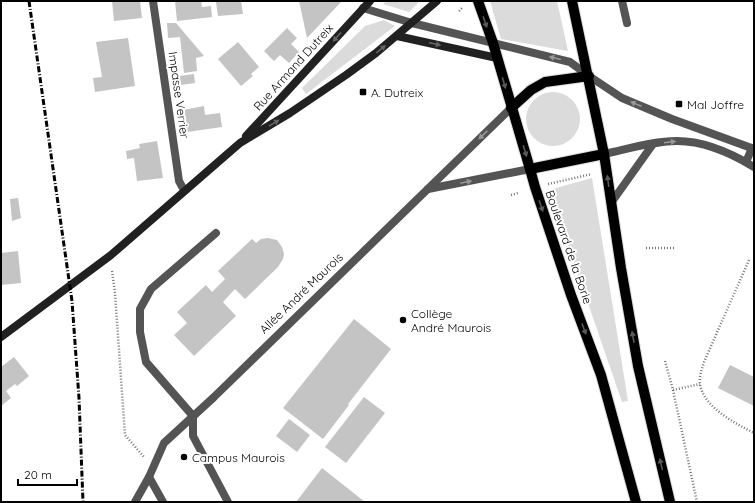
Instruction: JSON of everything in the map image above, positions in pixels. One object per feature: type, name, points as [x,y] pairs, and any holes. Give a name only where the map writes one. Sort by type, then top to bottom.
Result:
[{"type":"main road","name":"Rue Armand Dutreix","points":[[240,143],[370,1]]},
{"type":"main road","points":[[1,337],[111,255],[184,190],[240,143],[290,113],[340,79],[376,53],[437,1]]},
{"type":"main road","name":"Boulevard de la Borie","points":[[478,1],[493,43],[535,187],[571,295],[601,375],[636,502]]},
{"type":"main road","points":[[572,1],[604,154],[638,366],[670,502]]},
{"type":"main road","points":[[397,36],[497,58]]},
{"type":"main road","name":"Allée André Maurois","points":[[511,108],[531,90],[545,82],[588,76]]},
{"type":"main road","points":[[530,169],[604,154]]},
{"type":"street","name":"Impasse Verrier","points":[[153,1],[179,181],[184,190]]},
{"type":"street","points":[[622,1],[627,23]]},
{"type":"street","points":[[363,8],[412,23],[570,62],[588,76],[622,98],[672,119],[753,147],[746,162]]},
{"type":"street","name":"Allée André Maurois","points":[[135,502],[149,477],[164,443],[511,108]]},
{"type":"street","points":[[604,154],[653,144],[677,141],[702,144],[730,154],[754,167]]},
{"type":"street","points":[[611,203],[653,144]]},
{"type":"street","points":[[428,189],[530,169]]},
{"type":"street","points":[[216,233],[151,289],[140,310],[140,332],[146,362],[193,416],[193,436],[228,502]]},
{"type":"street","points":[[149,477],[163,502]]},
{"type":"path","points":[[459,11],[463,7]]},
{"type":"path","points":[[548,184],[593,174]]},
{"type":"path","points":[[511,195],[518,193]]},
{"type":"path","points":[[646,248],[676,248]]},
{"type":"path","points":[[111,255],[125,435],[153,467]]},
{"type":"path","points":[[749,260],[704,362],[700,384],[705,398],[719,411],[730,420],[754,433]]},
{"type":"path","points":[[665,361],[698,502]]},
{"type":"path","points":[[673,390],[700,384]]},
{"type":"shaded area","points":[[386,1],[420,1],[409,12],[383,4]]},
{"type":"shaded area","points":[[490,1],[557,1],[568,51],[501,39]]},
{"type":"shaded area","points":[[384,20],[395,26],[306,94],[302,88],[365,26]]},
{"type":"shaded area","points":[[548,92],[558,92],[568,96],[576,104],[580,114],[580,124],[576,134],[568,142],[558,146],[548,146],[538,142],[530,134],[526,124],[526,114],[530,104],[538,96]]},
{"type":"shaded area","points":[[592,178],[628,401],[622,402],[549,190]]},
{"type":"building","points":[[112,1],[140,1],[142,18],[114,21]]},
{"type":"building","points":[[175,1],[201,1],[202,7],[211,6],[212,17],[177,21]]},
{"type":"building","points":[[241,1],[243,14],[218,16],[216,2]]},
{"type":"building","points":[[299,1],[342,1],[307,38]]},
{"type":"building","points":[[167,23],[176,23],[204,56],[196,58],[197,71],[184,73],[180,37],[168,38]]},
{"type":"building","points":[[287,28],[297,38],[291,44],[299,52],[289,63],[280,55],[274,61],[264,51]]},
{"type":"building","points":[[128,38],[135,86],[95,92],[93,78],[102,77],[96,42]]},
{"type":"building","points":[[238,42],[259,67],[251,74],[253,76],[241,86],[218,59]]},
{"type":"building","points":[[194,74],[195,83],[180,85],[179,76]]},
{"type":"building","points":[[204,106],[205,115],[220,113],[222,127],[180,133],[179,124],[185,123],[183,110]]},
{"type":"building","points":[[157,141],[163,178],[137,181],[134,158],[127,159],[126,151],[140,148],[139,144]]},
{"type":"building","points":[[18,198],[21,218],[12,221],[10,199]]},
{"type":"building","points":[[268,238],[277,240],[282,247],[284,254],[283,259],[278,267],[245,299],[235,289],[223,302],[236,316],[194,356],[174,335],[187,323],[177,312],[206,285],[212,292],[225,279],[218,271],[252,239],[256,243],[261,239]]},
{"type":"building","points":[[18,251],[21,283],[1,285],[1,253]]},
{"type":"building","points":[[354,319],[391,349],[323,439],[283,408]]},
{"type":"building","points":[[14,357],[29,376],[17,386],[15,384],[6,391],[11,398],[1,406],[1,367]]},
{"type":"building","points":[[730,365],[754,377],[754,406],[718,388]]},
{"type":"building","points":[[364,397],[385,413],[346,463],[325,447]]},
{"type":"building","points":[[289,419],[310,435],[297,452],[276,436]]},
{"type":"building","points":[[322,468],[365,502],[296,502]]},
{"type":"railway","points":[[29,1],[72,301],[79,398],[83,502]]},
{"type":"place","name":"A. Dutreix","points":[[363,92]]},
{"type":"place","name":"Mal Joffre","points":[[679,104]]},
{"type":"place","name":"Collège André Maurois","points":[[403,320]]},
{"type":"place","name":"Campus Maurois","points":[[184,457]]}]
